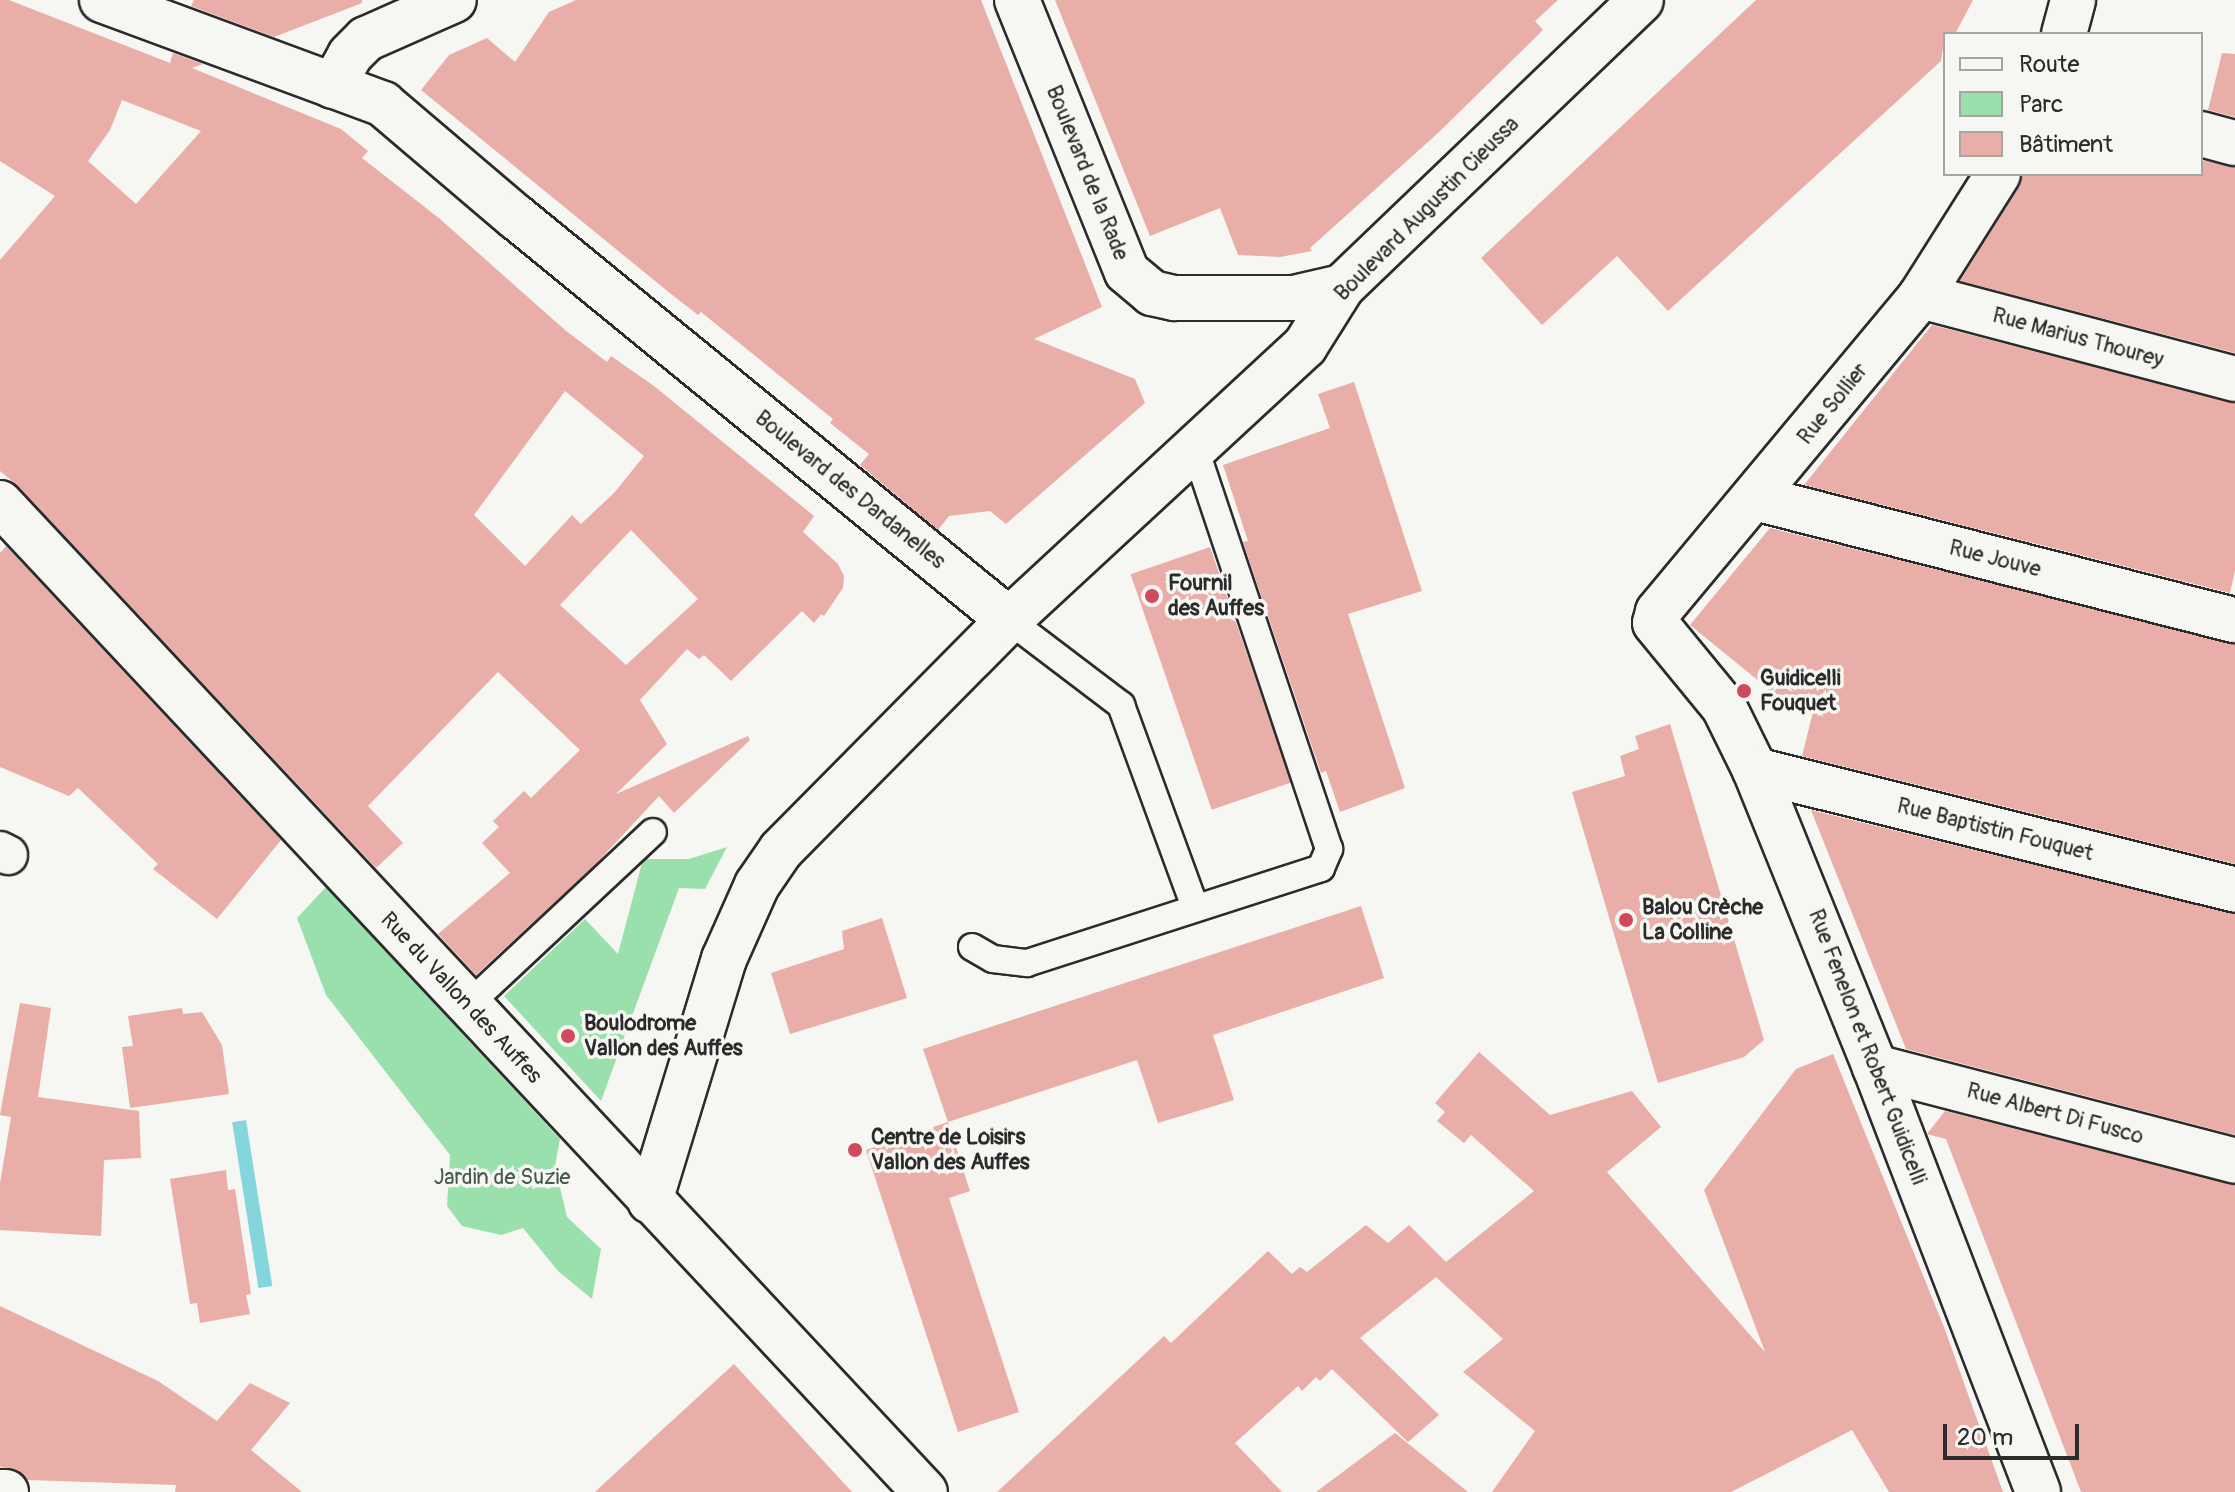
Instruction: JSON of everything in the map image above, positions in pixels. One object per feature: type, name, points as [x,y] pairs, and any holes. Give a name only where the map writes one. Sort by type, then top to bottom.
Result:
[{"type":"street","name":"Boulevard des Dardanelles","points":[[102,0],[383,104],[516,217],[1009,620]]},
{"type":"street","points":[[333,86],[350,55],[366,39],[454,0]]},
{"type":"street","name":"Boulevard de la Rade","points":[[1017,0],[1127,272],[1152,293],[1174,298],[1294,298],[1342,287]]},
{"type":"street","name":"Boulevard Augustin Cieussa","points":[[1009,620],[1305,346],[1342,287],[1641,0]]},
{"type":"street","points":[[2065,32],[2073,0]]},
{"type":"street","points":[[2203,135],[2235,143]]},
{"type":"street","name":"Rue Sollier","points":[[1655,623],[1658,612],[1921,296],[1997,176]]},
{"type":"street","name":"Rue Marius Thourey","points":[[1921,296],[2235,379]]},
{"type":"street","name":"Rue Jouve","points":[[1755,498],[2235,620]]},
{"type":"street","name":"Rue du Vallon des Auffes","points":[[0,503],[925,1492]]},
{"type":"street","points":[[650,1201],[724,959],[757,885],[781,850],[1009,620]]},
{"type":"street","name":"Rue Fenelon et Robert Guidicelli","points":[[1655,623],[1724,707],[1755,770],[1875,1067],[2038,1492]]},
{"type":"street","name":"Rue Baptistin Fouquet","points":[[1755,770],[2235,890]]},
{"type":"street","name":"Rue Albert Di Fusco","points":[[1875,1067],[2235,1161]]},
{"type":"lane","points":[[972,947],[993,959],[1027,963],[1321,868],[1329,849],[1195,448]]},
{"type":"lane","points":[[1009,620],[1121,705],[1195,907]]},
{"type":"lane","points":[[468,1005],[653,832]]},
{"type":"green space","points":[[727,847],[705,889],[679,888],[601,1101],[504,996],[585,919],[618,954],[643,859],[689,859]]},
{"type":"green space","name":"Jardin de Suzie","points":[[326,887],[560,1139],[555,1166],[567,1217],[601,1249],[592,1299],[558,1271],[523,1228],[501,1235],[462,1226],[447,1206],[450,1155],[326,995],[297,918]]},
{"type":"water","points":[[246,1120],[272,1286],[258,1288],[232,1122]]},
{"type":"building","points":[[0,0],[9,0],[170,63],[173,53],[203,64],[192,68],[341,129],[368,151],[362,158],[440,219],[565,330],[607,362],[611,356],[654,386],[814,516],[803,532],[838,564],[844,576],[843,588],[824,616],[821,614],[814,623],[802,611],[731,681],[704,655],[699,659],[687,649],[640,700],[667,744],[616,794],[748,736],[750,740],[674,813],[659,796],[594,866],[476,975],[438,934],[510,873],[482,843],[499,827],[493,821],[524,791],[531,798],[580,750],[498,672],[368,806],[403,843],[376,868],[18,486],[0,471],[0,260],[55,196],[0,161]],"holes":[[[122,100],[201,131],[136,204],[88,161],[110,130]],[[565,391],[644,456],[614,493],[581,524],[572,515],[525,566],[474,515]],[[631,530],[698,599],[626,665],[560,605]]]},
{"type":"building","points":[[194,0],[362,0],[362,3],[274,37],[191,6]]},
{"type":"building","points":[[576,0],[981,0],[1102,307],[1034,339],[1135,379],[1145,403],[1006,524],[990,511],[949,516],[938,530],[860,465],[869,454],[830,423],[833,419],[701,312],[698,315],[671,294],[421,90],[449,55],[487,38],[515,62],[549,12]]},
{"type":"building","points":[[1055,0],[1558,0],[1535,21],[1543,30],[1438,133],[1310,248],[1312,251],[1280,257],[1238,255],[1220,208],[1150,236]]},
{"type":"building","points":[[1756,0],[1973,0],[1956,32],[1943,32],[1941,61],[1668,311],[1617,256],[1542,325],[1481,258]]},
{"type":"building","points":[[2222,53],[2235,54],[2235,117],[2208,110]]},
{"type":"building","points":[[2203,160],[2235,167],[2235,353],[1960,281],[2019,187],[2022,176],[2203,176]]},
{"type":"building","points":[[1932,325],[2235,403],[2235,571],[2230,593],[1804,485]]},
{"type":"building","points":[[1354,382],[1422,591],[1348,614],[1405,788],[1340,812],[1326,771],[1321,773],[1243,542],[1248,541],[1223,465],[1330,428],[1318,394]]},
{"type":"building","points":[[1770,528],[2235,644],[2235,864],[1802,756],[1815,704],[1776,695],[1690,625]]},
{"type":"building","points":[[6,546],[281,840],[217,919],[153,869],[158,864],[78,788],[69,796],[0,767],[0,553]]},
{"type":"building","points":[[1210,547],[1291,782],[1212,810],[1131,574]]},
{"type":"building","points":[[1670,724],[1764,1040],[1744,1057],[1658,1083],[1572,792],[1625,776],[1620,756],[1639,749],[1635,736]]},
{"type":"building","points":[[1811,810],[2235,914],[2235,1135],[1906,1049]]},
{"type":"building","points":[[1361,906],[1384,978],[1213,1035],[1234,1100],[1158,1123],[1137,1060],[948,1122],[923,1049]]},
{"type":"building","points":[[882,918],[907,998],[790,1034],[771,973],[844,949],[842,931]]},
{"type":"building","points":[[20,1003],[51,1008],[38,1097],[139,1111],[141,1158],[104,1160],[101,1236],[0,1230],[0,1183],[11,1117],[0,1115]]},
{"type":"building","points":[[182,1008],[183,1014],[202,1012],[222,1045],[229,1094],[130,1108],[122,1047],[133,1046],[128,1016]]},
{"type":"building","points":[[1479,1052],[1550,1115],[1632,1091],[1661,1127],[1607,1172],[1765,1352],[1704,1190],[1796,1069],[1833,1054],[1944,1327],[2003,1492],[1889,1492],[1852,1430],[1731,1492],[1492,1492],[1535,1431],[1463,1372],[1503,1339],[1436,1277],[1360,1338],[1439,1415],[1408,1442],[1332,1369],[1320,1381],[1316,1377],[1302,1391],[1298,1386],[1235,1443],[1282,1492],[997,1492],[1164,1336],[1171,1343],[1268,1251],[1292,1274],[1300,1267],[1307,1272],[1366,1225],[1388,1243],[1409,1225],[1446,1262],[1534,1191],[1471,1135],[1464,1143],[1437,1121],[1445,1112],[1435,1103]]},
{"type":"building","points":[[1945,1111],[2235,1185],[2235,1492],[2081,1492],[1946,1139],[1927,1134]]},
{"type":"building","points":[[948,1122],[970,1191],[949,1198],[1019,1412],[958,1432],[866,1150]]},
{"type":"building","points":[[226,1170],[228,1190],[235,1189],[251,1294],[246,1295],[250,1314],[200,1323],[197,1303],[190,1304],[170,1179]]},
{"type":"building","points":[[0,1306],[158,1381],[217,1421],[250,1383],[290,1403],[251,1450],[302,1492],[175,1492],[176,1485],[28,1480],[18,1470],[0,1467]]},
{"type":"building","points":[[734,1364],[852,1492],[595,1492],[651,1440]]},
{"type":"building","points":[[1395,1433],[1468,1492],[1316,1492]]},
{"type":"place","name":"Fournil des Auffes","points":[[1152,596]]},
{"type":"place","name":"Guidicelli Fouquet","points":[[1744,691]]},
{"type":"place","name":"Balou Crèche La Colline","points":[[1626,920]]},
{"type":"place","name":"Boulodrome Vallon des Auffes","points":[[568,1036]]},
{"type":"place","name":"Centre de Loisirs Vallon des Auffes","points":[[855,1150]]}]
